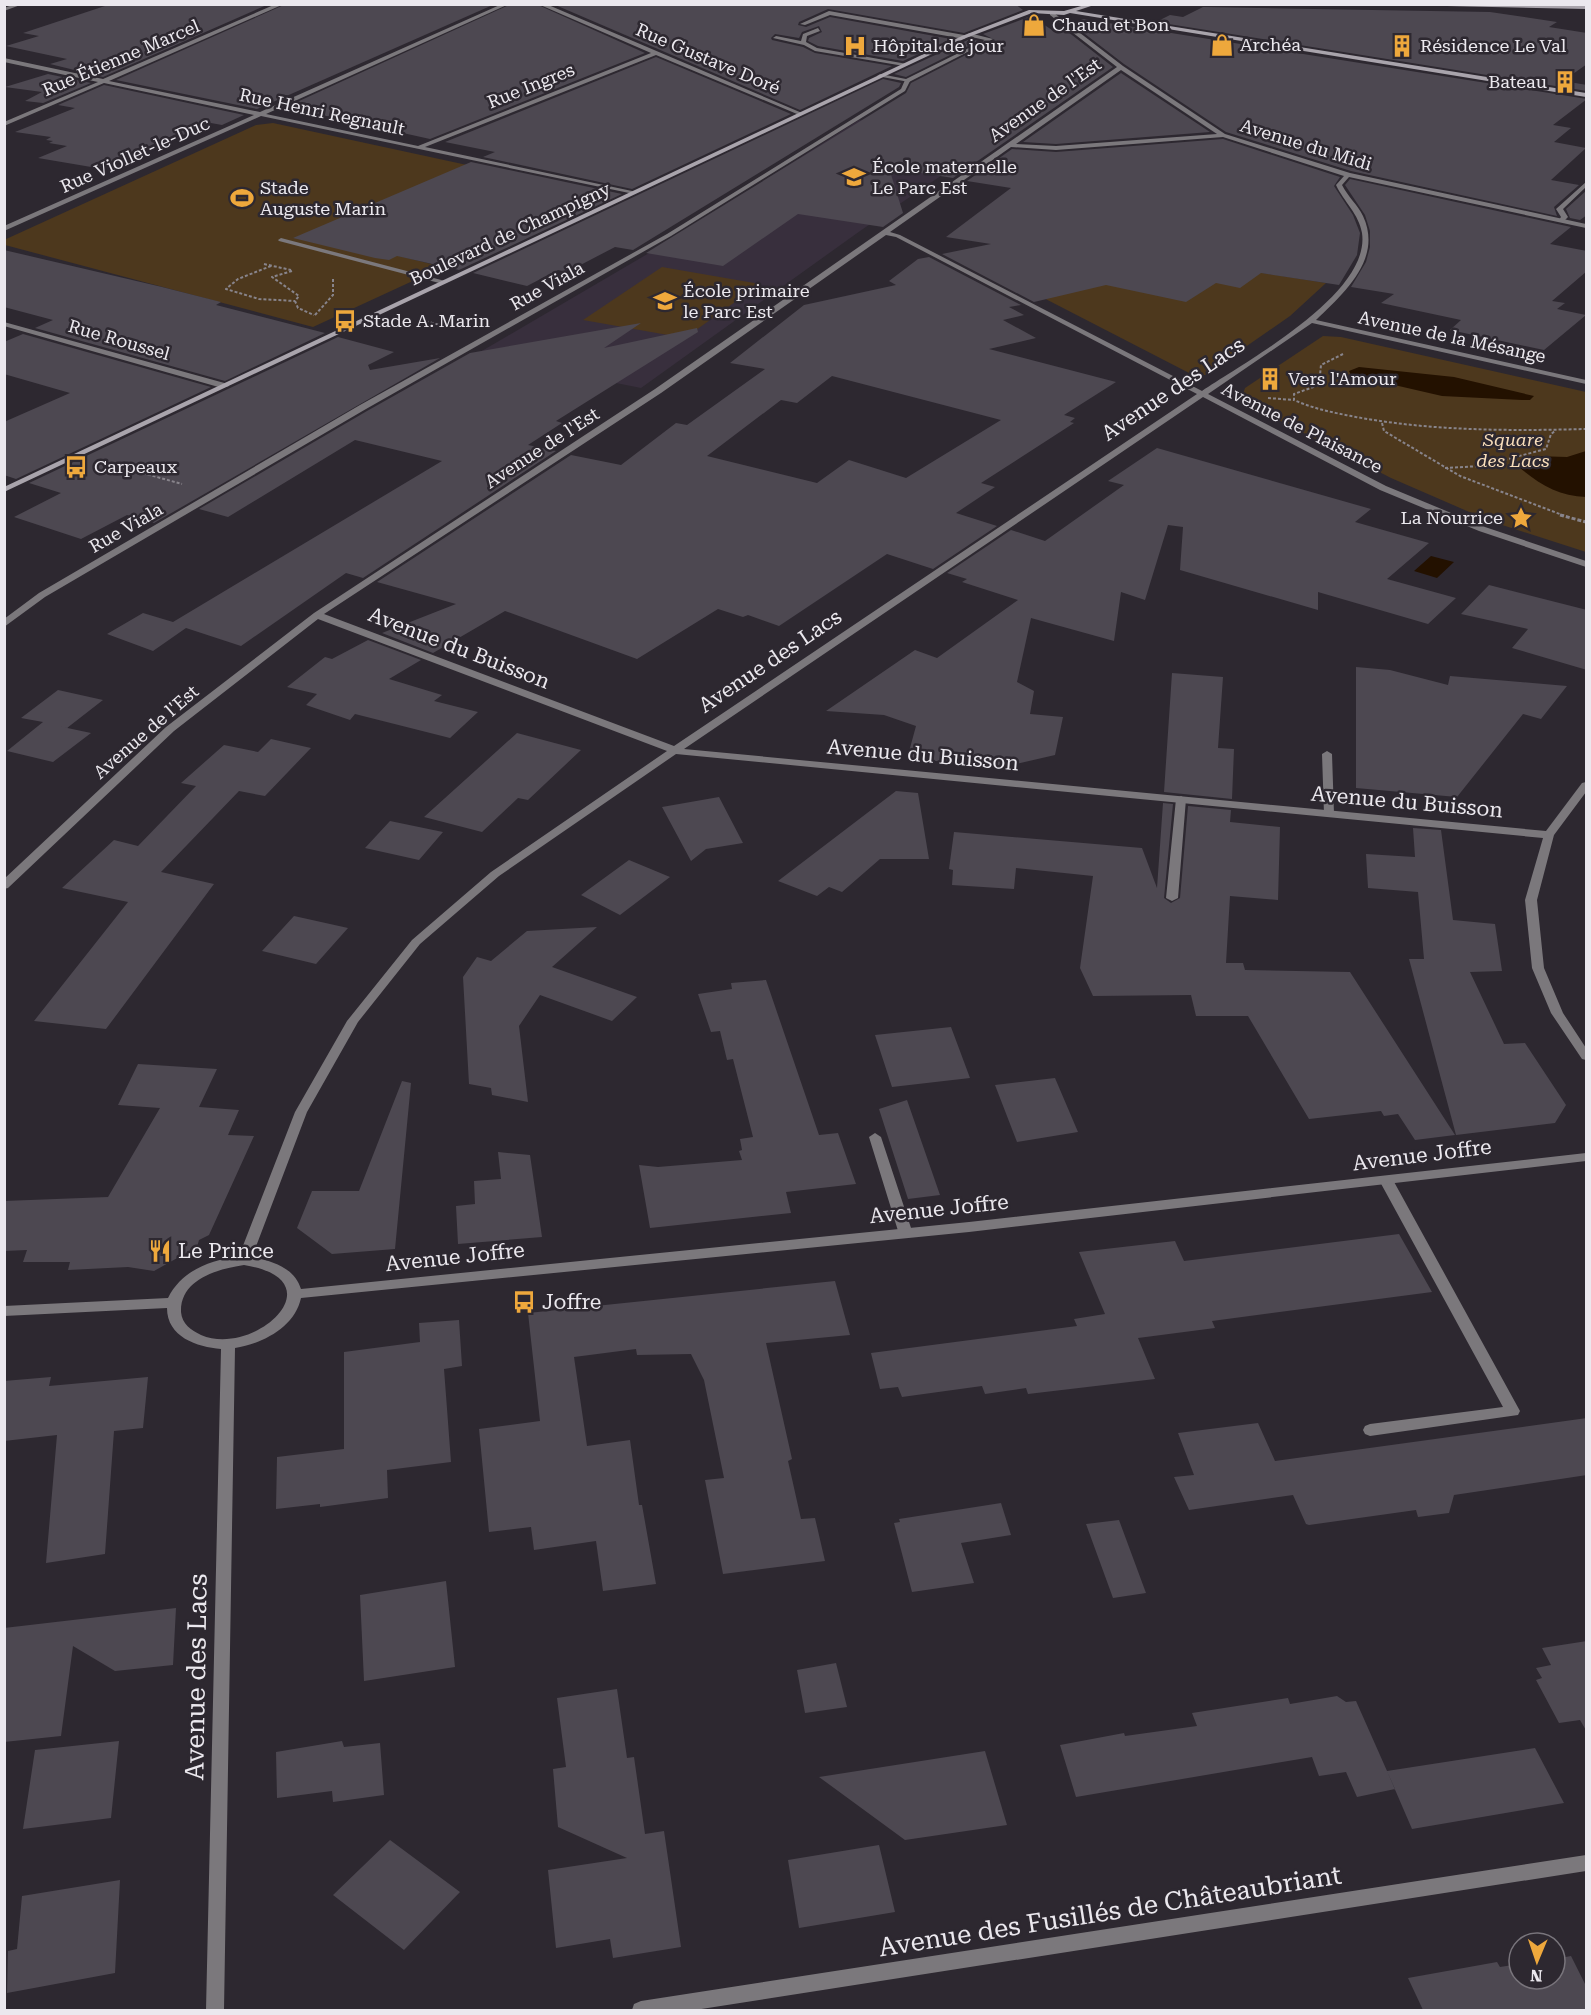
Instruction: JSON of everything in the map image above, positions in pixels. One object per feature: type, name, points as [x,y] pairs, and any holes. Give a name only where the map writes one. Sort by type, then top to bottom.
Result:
[{"type":"main road","points":[[1026,4],[1052,14],[1095,4]]},
{"type":"main road","points":[[1065,4],[1071,10],[1587,95]]},
{"type":"main road","points":[[1359,4],[1587,9]]},
{"type":"main road","name":"Boulevard de Champigny","points":[[4,490],[799,113],[1031,7]]},
{"type":"street","points":[[4,10],[21,4]]},
{"type":"street","name":"Rue Étienne Marcel","points":[[4,124],[282,4]]},
{"type":"street","name":"Rue Viollet-le-Duc","points":[[4,229],[507,4]]},
{"type":"street","name":"Rue Gustave Doré","points":[[540,4],[799,113]]},
{"type":"street","points":[[802,24],[829,13],[966,36]]},
{"type":"street","name":"Avenue du Midi","points":[[1052,14],[1121,67],[1223,135],[1348,175],[1587,226]]},
{"type":"street","points":[[803,43],[805,35],[818,30]]},
{"type":"street","name":"Rue Viala","points":[[4,624],[42,595],[214,494],[486,337],[669,235],[903,90],[907,81],[990,39],[966,36]]},
{"type":"street","points":[[776,38],[803,43],[815,49],[904,64]]},
{"type":"street","name":"Rue Ingres","points":[[418,148],[655,53]]},
{"type":"street","name":"Rue Henri Regnault","points":[[4,60],[632,193]]},
{"type":"street","name":"Avenue de l'Est","points":[[4,885],[170,729],[317,615],[658,391],[1121,67]]},
{"type":"street","points":[[880,76],[907,81]]},
{"type":"street","points":[[1010,144],[1056,148],[1223,135]]},
{"type":"street","name":"Avenue des Lacs","points":[[244,1260],[301,1112],[353,1021],[416,942],[495,874],[577,816],[677,751],[1311,321],[1351,280],[1362,263],[1367,241],[1360,216],[1339,185],[1348,175]]},
{"type":"street","points":[[1561,221],[1565,217],[1559,209],[1587,184]]},
{"type":"street","name":"Avenue de Plaisance","points":[[884,232],[898,236],[1202,396],[1383,488],[1482,529],[1587,564]]},
{"type":"street","points":[[281,240],[443,282]]},
{"type":"street","name":"Avenue de la Mésange","points":[[1311,321],[1587,382]]},
{"type":"street","name":"Rue Roussel","points":[[4,324],[225,386]]},
{"type":"street","name":"Avenue du Buisson","points":[[317,615],[677,751],[1550,835]]},
{"type":"street","points":[[1327,754],[1329,814]]},
{"type":"street","points":[[1587,785],[1550,835],[1531,900],[1538,968],[1557,1013],[1587,1056]]},
{"type":"street","points":[[1172,898],[1181,799]]},
{"type":"street","points":[[875,1137],[906,1234]]},
{"type":"street","name":"Avenue Joffre","points":[[295,1294],[906,1234],[1587,1157]]},
{"type":"street","points":[[1370,1430],[1514,1411],[1386,1180]]},
{"type":"street","points":[[244,1260],[263,1262],[280,1269],[291,1280],[295,1294],[292,1308],[282,1321],[267,1332],[248,1340],[228,1344],[204,1342],[185,1333],[174,1320],[173,1303],[182,1287],[198,1273],[220,1264],[244,1260]]},
{"type":"street","points":[[4,1311],[173,1303]]},
{"type":"street","name":"Avenue des Lacs","points":[[215,2010],[228,1344]]},
{"type":"street","name":"Avenue des Fusillés de Châteaubriant","points":[[641,2010],[1587,1863]]},
{"type":"path","points":[[264,264],[301,272]]},
{"type":"path","points":[[271,266],[238,279],[226,289],[259,299],[295,301]]},
{"type":"path","points":[[292,271],[272,277],[299,296],[295,301]]},
{"type":"path","points":[[314,315],[333,295],[333,278],[329,275]]},
{"type":"path","points":[[295,301],[298,308],[349,326]]},
{"type":"path","points":[[420,320],[486,337]]},
{"type":"path","points":[[1348,353],[1330,358],[1321,364],[1319,385],[1294,394],[1294,400],[1309,408],[1382,423],[1478,431],[1587,429]]},
{"type":"path","points":[[1382,423],[1384,431],[1444,468],[1535,507],[1587,522]]},
{"type":"path","points":[[1444,468],[1481,466],[1546,448],[1555,430]]},
{"type":"path","points":[[79,455],[214,494]]},
{"type":"shaded area","name":"École primaire le Parc Est","points":[[859,120],[992,141],[860,231],[641,388],[475,355],[673,239]]},
{"type":"shaded area","points":[[1359,367],[1454,377],[1534,396],[1530,400],[1522,400],[1442,396],[1351,375],[1349,371]]},
{"type":"shaded area","points":[[1586,451],[1586,497],[1558,492],[1534,479],[1519,467],[1521,462],[1534,456],[1567,457]]},
{"type":"shaded area","points":[[1431,556],[1454,562],[1437,578],[1414,571]]},
{"type":"green space","name":"Stade Auguste Marin","points":[[273,123],[467,165],[363,247],[443,267],[313,327],[5,245],[4,240],[256,125]]},
{"type":"green space","points":[[1175,259],[1326,283],[1290,316],[1205,375],[1193,375],[1032,292]]},
{"type":"green space","points":[[662,267],[760,284],[685,338],[583,320]]},
{"type":"green space","name":"Square des Lacs","points":[[1323,336],[1341,337],[1586,392],[1586,552],[1490,521],[1391,478],[1247,404],[1242,397],[1245,388]]},
{"type":"building","points":[[111,4],[269,4],[103,77],[50,64],[67,59],[6,46],[39,36],[23,33]]},
{"type":"building","points":[[286,4],[495,4],[257,109],[116,80]]},
{"type":"building","points":[[511,4],[536,4],[645,53],[430,139],[286,107]]},
{"type":"building","points":[[553,4],[1015,4],[1023,10],[964,33],[828,9],[799,22],[798,25],[806,27],[830,17],[951,39],[903,61],[818,46],[808,41],[809,38],[822,32],[819,26],[802,32],[799,38],[775,34],[772,40],[803,47],[815,53],[892,66],[800,110]]},
{"type":"building","points":[[1203,7],[1490,12],[1557,22],[1549,27],[1587,33],[1587,64],[1563,81],[1587,85],[1587,91],[1156,22],[1170,15],[1183,17]]},
{"type":"building","points":[[1031,16],[1055,32],[1063,28],[1113,67],[953,178],[889,168],[903,213],[883,227],[798,214],[723,266],[646,253],[906,93],[911,83],[995,40],[983,34]]},
{"type":"building","points":[[1083,19],[1587,99],[1553,125],[1571,128],[1554,142],[1586,148],[1551,180],[1579,185],[1554,207],[1557,216],[1351,171],[1226,132],[1124,64],[1072,24]]},
{"type":"building","points":[[970,39],[978,41],[906,77],[894,74]]},
{"type":"building","points":[[656,57],[791,114],[632,189],[483,157],[495,152],[445,142]]},
{"type":"building","points":[[1121,73],[1210,132],[1056,144],[1023,142]]},
{"type":"building","points":[[48,74],[91,83],[43,103],[25,101],[42,92],[5,87]]},
{"type":"building","points":[[883,79],[901,83],[899,87],[633,250],[615,247],[567,272],[558,270],[527,286],[473,273]]},
{"type":"building","points":[[104,85],[244,115],[222,125],[211,123],[103,169],[38,158],[67,146],[49,143],[53,141],[46,140],[51,137],[15,132],[75,108],[58,105]]},
{"type":"building","points":[[1223,139],[1340,177],[1334,186],[1353,215],[1360,233],[1357,255],[1339,285],[1261,273],[1240,288],[1216,283],[1186,302],[1106,285],[1034,302],[942,254],[991,244],[946,237],[1011,188],[967,181],[1012,149],[1056,152]]},
{"type":"building","points":[[471,162],[622,194],[459,270],[397,256],[389,260],[375,258],[293,238]]},
{"type":"building","points":[[1350,179],[1571,227],[1550,244],[1587,251],[1587,271],[1552,301],[1565,303],[1557,309],[1586,315],[1544,350],[1450,330],[1461,320],[1381,303],[1394,294],[1351,287],[1366,262],[1370,247],[1370,231],[1365,215],[1345,185]]},
{"type":"building","points":[[1587,190],[1587,215],[1580,220],[1570,218],[1566,209]]},
{"type":"building","points":[[4,250],[221,302],[216,305],[325,333],[225,381],[35,328],[53,320],[4,307]]},
{"type":"building","points":[[929,257],[1021,305],[1009,307],[1024,315],[1003,320],[1036,338],[989,349],[1116,382],[1064,415],[1075,418],[1070,422],[1074,423],[981,483],[995,487],[956,513],[997,526],[933,569],[887,554],[779,626],[748,615],[743,617],[718,609],[637,659],[505,611],[433,653],[382,633],[456,604],[377,582],[571,455],[621,465],[676,423],[687,425],[765,369],[730,363],[804,305],[896,285],[889,281],[918,259]],"holes":[[[832,376],[1001,420],[906,478],[849,460],[817,483],[707,456],[781,400],[797,403]]]},
{"type":"building","points":[[641,323],[604,348],[697,328],[698,332],[556,421],[562,423],[528,445],[556,451],[363,578],[346,573],[241,646],[186,628],[153,651],[107,634],[143,613],[173,622],[442,461],[355,440],[228,517],[199,509],[367,411],[470,353]]},
{"type":"building","points":[[23,334],[211,387],[16,479],[4,475],[4,422],[70,393],[4,374],[4,342]]},
{"type":"building","points":[[338,337],[394,352],[368,365],[370,370],[440,358],[154,523],[127,515],[81,539],[14,517],[61,493],[29,483]]},
{"type":"building","points":[[1157,448],[1371,509],[1355,522],[1429,543],[1387,579],[1456,598],[1428,624],[1318,592],[1318,610],[1180,570],[1183,527],[1168,525],[1145,600],[1121,592],[1114,641],[1031,618],[1017,682],[1034,691],[1030,714],[1063,717],[1055,755],[1007,766],[907,759],[916,726],[884,715],[826,711],[915,650],[937,658],[1018,600],[962,582],[967,579],[947,573],[1011,530],[1045,541],[1124,485],[1108,481]]},
{"type":"building","points":[[1489,585],[1587,610],[1587,670],[1512,648],[1528,629],[1461,614]]},
{"type":"building","points":[[368,640],[421,660],[389,679],[442,695],[434,701],[478,712],[450,738],[355,714],[350,720],[306,705],[317,694],[287,687],[325,657],[332,659]]},
{"type":"building","points":[[1356,667],[1390,670],[1448,685],[1450,676],[1567,686],[1541,719],[1523,714],[1457,797],[1356,788]]},
{"type":"building","points":[[1172,673],[1223,677],[1218,748],[1234,749],[1232,799],[1164,792]]},
{"type":"building","points":[[58,690],[103,700],[67,728],[91,733],[53,762],[7,751],[43,722],[21,718]]},
{"type":"building","points":[[517,733],[581,750],[528,800],[518,798],[482,832],[424,817]]},
{"type":"building","points":[[271,739],[311,748],[265,796],[239,791],[161,872],[214,884],[106,1029],[34,1021],[128,902],[62,888],[114,840],[138,846],[196,786],[181,783],[224,745],[258,752]]},
{"type":"building","points":[[896,791],[918,793],[929,859],[880,859],[842,892],[829,887],[817,896],[778,881]]},
{"type":"building","points":[[719,797],[743,843],[706,849],[691,861],[662,807]]},
{"type":"building","points":[[1163,803],[1173,804],[1164,898],[1171,903],[1180,898],[1188,806],[1231,810],[1230,822],[1280,827],[1278,900],[1230,896],[1226,963],[1243,963],[1245,970],[1350,972],[1455,1135],[1415,1140],[1398,1114],[1384,1116],[1381,1111],[1309,1119],[1248,1016],[1196,1016],[1191,995],[1093,996],[1080,968],[1093,876],[1016,868],[1014,889],[952,885],[953,870],[949,869],[954,832],[1142,848],[1157,888]]},
{"type":"building","points":[[390,821],[443,832],[419,860],[365,848]]},
{"type":"building","points":[[1413,828],[1441,830],[1453,920],[1495,924],[1502,971],[1470,972],[1504,1044],[1525,1043],[1566,1105],[1555,1123],[1456,1135],[1409,959],[1424,959],[1418,892],[1368,888],[1366,854],[1415,857]]},
{"type":"building","points":[[629,860],[670,877],[620,915],[581,895]]},
{"type":"building","points":[[294,916],[348,928],[316,964],[262,951]]},
{"type":"building","points":[[597,927],[552,967],[637,997],[612,1021],[540,995],[519,1026],[528,1102],[492,1095],[491,1088],[469,1084],[463,977],[477,957],[491,961],[527,931]]},
{"type":"building","points":[[766,980],[819,1135],[838,1133],[856,1184],[786,1192],[791,1213],[650,1228],[639,1165],[658,1167],[742,1160],[739,1151],[742,1150],[740,1139],[753,1137],[733,1059],[727,1060],[720,1031],[711,1032],[698,994],[732,989],[731,983]]},
{"type":"building","points":[[951,1027],[970,1078],[892,1087],[875,1035]]},
{"type":"building","points":[[138,1064],[217,1069],[199,1107],[239,1110],[228,1135],[254,1136],[209,1235],[199,1240],[197,1247],[154,1271],[128,1267],[68,1270],[70,1262],[23,1262],[27,1250],[4,1251],[4,1201],[108,1197],[160,1108],[118,1105]]},
{"type":"building","points":[[1055,1078],[1078,1132],[1017,1142],[995,1085]]},
{"type":"building","points":[[402,1081],[411,1083],[395,1249],[332,1254],[297,1228],[312,1191],[359,1191]]},
{"type":"building","points":[[907,1100],[940,1195],[908,1199],[879,1109]]},
{"type":"building","points":[[498,1152],[530,1155],[542,1237],[458,1244],[456,1206],[475,1204],[474,1181],[501,1179]]},
{"type":"building","points":[[1399,1234],[1432,1292],[1212,1321],[1215,1328],[1138,1338],[1155,1379],[1028,1394],[1026,1388],[985,1394],[982,1386],[902,1397],[898,1387],[880,1389],[871,1353],[1077,1326],[1074,1319],[1105,1314],[1079,1252],[1175,1241],[1184,1261]]},
{"type":"building","points":[[835,1281],[850,1335],[766,1343],[792,1459],[788,1461],[801,1519],[815,1518],[825,1561],[723,1574],[705,1480],[724,1478],[704,1380],[691,1354],[637,1355],[636,1349],[574,1357],[587,1446],[630,1440],[639,1505],[642,1505],[656,1584],[603,1591],[596,1541],[534,1550],[531,1527],[489,1532],[479,1429],[540,1421],[528,1313]]},
{"type":"building","points":[[459,1320],[462,1366],[444,1369],[451,1462],[387,1470],[388,1498],[320,1507],[320,1504],[276,1509],[277,1457],[344,1449],[344,1352],[420,1342],[419,1323]]},
{"type":"building","points":[[51,1377],[49,1386],[148,1377],[143,1428],[114,1431],[105,1554],[46,1563],[57,1435],[4,1441],[4,1381]]},
{"type":"building","points":[[1587,1418],[1587,1475],[1454,1495],[1449,1513],[1418,1517],[1416,1510],[1309,1525],[1306,1524],[1293,1495],[1189,1510],[1174,1477],[1194,1475],[1178,1433],[1258,1423],[1275,1461]]},
{"type":"building","points":[[1001,1503],[1011,1535],[961,1543],[974,1583],[912,1592],[894,1523],[900,1522],[899,1519]]},
{"type":"building","points":[[1119,1520],[1146,1593],[1113,1598],[1086,1524]]},
{"type":"building","points":[[446,1581],[455,1667],[364,1681],[360,1595]]},
{"type":"building","points":[[176,1608],[173,1665],[115,1671],[73,1646],[61,1736],[4,1742],[4,1628]]},
{"type":"building","points":[[1587,1641],[1587,1732],[1580,1720],[1559,1723],[1536,1680],[1542,1678],[1536,1668],[1551,1665],[1542,1648]]},
{"type":"building","points":[[836,1663],[847,1707],[805,1713],[797,1670]]},
{"type":"building","points":[[617,1689],[627,1758],[634,1757],[645,1834],[664,1831],[681,1947],[613,1958],[610,1939],[556,1948],[548,1870],[627,1858],[558,1827],[553,1769],[566,1767],[557,1698]]},
{"type":"building","points":[[1337,1696],[1346,1702],[1356,1701],[1395,1789],[1357,1797],[1346,1772],[1319,1776],[1312,1757],[1076,1797],[1060,1745],[1124,1733],[1125,1736],[1197,1726],[1192,1713],[1288,1698],[1290,1704]]},
{"type":"building","points":[[119,1741],[111,1818],[23,1829],[35,1750]]},
{"type":"building","points":[[342,1741],[344,1747],[380,1743],[384,1795],[333,1802],[332,1791],[277,1798],[276,1752]]},
{"type":"building","points":[[1535,1748],[1564,1803],[1412,1829],[1387,1771]]},
{"type":"building","points":[[985,1751],[1007,1825],[905,1840],[819,1777]]},
{"type":"building","points":[[390,1840],[460,1892],[404,1950],[333,1895]]},
{"type":"building","points":[[879,1845],[895,1912],[799,1928],[788,1860]]},
{"type":"building","points":[[120,1880],[115,1973],[7,1993],[8,1951],[17,1949],[22,1896]]},
{"type":"building","points":[[1571,1956],[1587,1988],[1587,2010],[1423,2010],[1408,1978],[1497,1962],[1500,1967],[1507,1966],[1507,1991],[1567,1991],[1567,1957]]},
{"type":"place","name":"Chaud et Bon","points":[[1034,25]]},
{"type":"place","name":"Archéa","points":[[1222,45]]},
{"type":"place","name":"Hôpital de jour","points":[[855,46]]},
{"type":"place","name":"Résidence Le Val","points":[[1402,46]]},
{"type":"place","name":"Bateau","points":[[1565,82]]},
{"type":"place","name":"École maternelle Le Parc Est","points":[[854,177]]},
{"type":"place","name":"Stade Auguste Marin","points":[[242,198]]},
{"type":"place","name":"École primaire le Parc Est","points":[[665,301]]},
{"type":"place","name":"Stade A. Marin","points":[[345,321]]},
{"type":"place","name":"Vers l'Amour","points":[[1270,379]]},
{"type":"place","name":"Carpeaux","points":[[76,467]]},
{"type":"place","name":"La Nourrice","points":[[1521,518]]},
{"type":"place","name":"Le Prince","points":[[160,1251]]},
{"type":"place","name":"Joffre","points":[[524,1302]]}]
